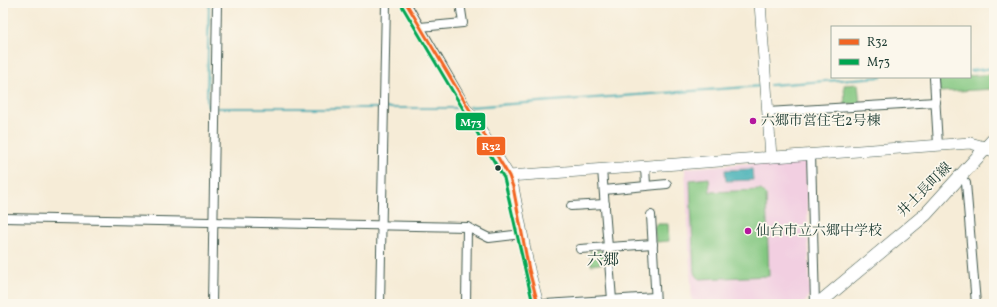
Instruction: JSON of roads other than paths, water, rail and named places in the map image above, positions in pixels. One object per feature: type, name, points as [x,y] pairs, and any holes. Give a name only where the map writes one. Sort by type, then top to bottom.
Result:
[{"type":"main road","name":"井土長町線","points":[[816,304],[887,248],[926,214],[992,147]]},
{"type":"street","points":[[212,304],[217,3]]},
{"type":"street","points":[[380,304],[386,3]]},
{"type":"street","points":[[406,3],[508,176],[513,187],[538,304]]},
{"type":"street","points":[[420,27],[463,23],[460,3]]},
{"type":"street","points":[[760,3],[771,157]]},
{"type":"street","points":[[934,78],[938,145]]},
{"type":"street","points":[[768,112],[936,102]]},
{"type":"street","points":[[508,176],[970,143],[992,147]]},
{"type":"street","points":[[811,154],[816,304]]},
{"type":"street","points":[[645,166],[646,186]]},
{"type":"street","points":[[602,169],[612,300]]},
{"type":"street","points":[[960,178],[966,183],[976,304]]},
{"type":"street","points":[[604,190],[667,184]]},
{"type":"street","points":[[571,206],[605,204]]},
{"type":"street","points":[[545,304],[612,300],[656,300],[651,215]]},
{"type":"street","points":[[3,218],[467,227],[489,238],[522,234]]},
{"type":"street","points":[[466,304],[467,227]]},
{"type":"street","points":[[580,249],[653,244]]},
{"type":"water","points":[[752,169],[753,180],[726,181],[725,170]]},
{"type":"waterway","points":[[209,3],[207,101],[208,106],[213,108]]},
{"type":"waterway","points":[[971,71],[994,68]]},
{"type":"waterway","points":[[770,85],[867,78]]},
{"type":"waterway","points":[[469,107],[762,86]]},
{"type":"waterway","points":[[217,108],[381,108]]},
{"type":"waterway","points":[[385,108],[463,108]]},
{"type":"place","name":"六郷市営住宅2号棟","points":[[753,121]]},
{"type":"place","name":"仙台市立六郷中学校","points":[[748,231]]},
{"type":"district","name":"六郷","points":[[603,261]]}]
